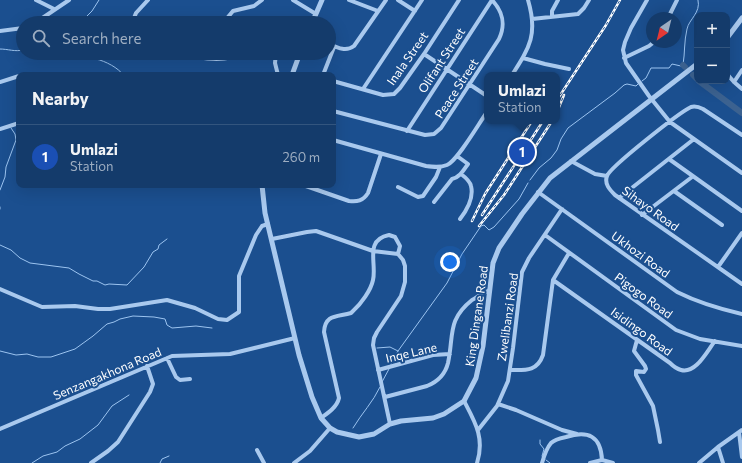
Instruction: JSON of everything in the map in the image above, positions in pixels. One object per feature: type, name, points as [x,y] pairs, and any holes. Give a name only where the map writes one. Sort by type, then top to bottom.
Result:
[{"type":"street","points":[[36,0],[54,10]]},
{"type":"street","points":[[45,16],[69,0]]},
{"type":"street","points":[[135,16],[148,0]]},
{"type":"street","points":[[229,16],[231,13],[254,6],[262,0]]},
{"type":"street","points":[[293,0],[316,14],[322,0]]},
{"type":"street","points":[[350,0],[378,11]]},
{"type":"street","points":[[336,48],[344,50],[354,46],[386,0]]},
{"type":"street","points":[[398,0],[415,11]]},
{"type":"street","points":[[363,89],[422,0]]},
{"type":"street","name":"Inala Street","points":[[336,82],[383,95],[394,94],[424,54],[459,0]]},
{"type":"street","name":"Olifant Street","points":[[407,131],[492,0]]},
{"type":"street","name":"Peace Street","points":[[336,112],[425,135],[431,136],[438,131],[502,33],[502,15],[492,0]]},
{"type":"street","points":[[514,72],[523,58],[531,40],[532,19],[528,0]]},
{"type":"street","points":[[552,17],[552,12],[558,0]]},
{"type":"street","points":[[532,19],[578,14],[589,0]]},
{"type":"street","points":[[646,0],[627,36],[623,50],[626,63],[651,100],[670,122],[742,173]]},
{"type":"street","points":[[671,12],[677,0]]},
{"type":"street","points":[[730,34],[742,18]]},
{"type":"street","points":[[0,31],[16,29]]},
{"type":"street","points":[[624,58],[646,47]]},
{"type":"street","points":[[424,54],[484,94]]},
{"type":"street","points":[[523,58],[569,69]]},
{"type":"street","points":[[275,60],[277,72]]},
{"type":"street","points":[[293,72],[297,60]]},
{"type":"street","points":[[324,72],[329,60]]},
{"type":"street","name":"King Dingane Road","points":[[262,188],[262,197],[268,224],[305,379],[321,418],[330,428],[344,435],[359,437],[374,434],[390,424],[401,420],[433,418],[444,414],[464,401],[474,384],[479,370],[493,263],[496,255],[538,192],[550,178],[571,161],[694,66]]},
{"type":"street","points":[[734,82],[742,70]]},
{"type":"street","points":[[0,82],[16,77]]},
{"type":"street","points":[[730,77],[742,89]]},
{"type":"street","points":[[571,161],[596,174],[607,176],[610,170],[624,157],[686,110],[697,106],[742,135]]},
{"type":"street","points":[[336,141],[426,166],[440,167],[449,164],[457,156],[484,116]]},
{"type":"street","points":[[0,129],[16,124]]},
{"type":"street","points":[[619,198],[694,139]]},
{"type":"street","points":[[309,188],[348,201],[354,202],[361,200],[368,193],[381,154]]},
{"type":"street","points":[[434,202],[452,179],[461,174],[468,164],[457,156]]},
{"type":"street","points":[[669,159],[742,212]]},
{"type":"street","points":[[398,187],[418,197],[423,196],[436,177],[440,167]]},
{"type":"street","points":[[460,219],[469,205],[472,187],[461,174]]},
{"type":"street","name":"Sihayo Road","points":[[607,176],[607,185],[619,198],[742,284]]},
{"type":"street","points":[[642,215],[692,177]]},
{"type":"street","points":[[674,191],[722,225]]},
{"type":"street","name":"Ukhozi Road","points":[[538,192],[677,292],[720,309],[742,314]]},
{"type":"street","name":"Zwelibanzi Road","points":[[478,430],[498,404],[506,386],[510,370],[522,272],[529,258],[562,209]]},
{"type":"street","points":[[0,289],[42,307],[69,306],[110,309],[167,300],[196,308],[222,320],[230,319],[239,312],[239,276],[259,230],[262,226],[268,224]]},
{"type":"street","points":[[272,239],[316,231],[373,251],[398,254],[403,260],[404,289],[374,338],[374,351],[390,424]]},
{"type":"street","points":[[718,267],[742,233]]},
{"type":"street","points":[[321,418],[336,405],[339,398],[324,332],[325,324],[331,318],[351,313],[356,308],[373,281],[373,251],[376,242],[379,239],[389,234],[395,237],[400,245],[398,254]]},
{"type":"street","name":"Pigogo Road","points":[[545,235],[676,330],[700,339],[742,346]]},
{"type":"street","points":[[510,370],[529,370],[540,363],[543,355],[553,280],[569,253]]},
{"type":"street","name":"Isidingo Road","points":[[553,280],[670,363],[684,370],[691,369],[696,365],[715,341]]},
{"type":"street","points":[[385,397],[433,384],[444,373],[450,354],[453,325],[458,313],[480,295],[489,292]]},
{"type":"street","name":"Senzangakhona Road","points":[[0,428],[167,358],[177,356],[210,356],[230,354],[295,338]]},
{"type":"street","points":[[637,340],[634,351],[646,369],[644,372],[636,371],[636,375],[653,406],[660,442]]},
{"type":"street","name":"Inqe Lane","points":[[378,370],[433,355],[450,354]]},
{"type":"street","points":[[167,358],[176,377],[180,380],[190,379]]},
{"type":"street","points":[[91,463],[118,442],[150,392],[153,384],[147,366]]},
{"type":"street","points":[[464,401],[478,430],[480,451],[477,463]]},
{"type":"street","points":[[498,404],[516,410],[562,430],[590,435],[599,444],[602,460]]},
{"type":"street","points":[[294,463],[310,450],[330,428]]},
{"type":"street","points":[[699,463],[740,431]]},
{"type":"street","points":[[740,431],[742,457]]},
{"type":"street","points":[[542,463],[547,449],[553,441],[578,434]]},
{"type":"street","points":[[718,447],[723,463]]},
{"type":"street","points":[[257,450],[264,463]]},
{"type":"street","points":[[590,463],[602,460],[613,463]]},
{"type":"waterway","points":[[87,16],[99,0]]},
{"type":"waterway","points":[[642,81],[646,78],[651,68],[669,68],[672,64],[683,65],[687,29],[698,9],[698,0]]},
{"type":"waterway","points":[[0,49],[16,51]]},
{"type":"waterway","points":[[99,60],[115,67],[121,72]]},
{"type":"waterway","points":[[530,180],[539,168],[551,158],[557,150],[561,139],[568,128],[624,85],[627,84],[636,86],[638,84]]},
{"type":"waterway","points":[[703,84],[742,113]]},
{"type":"waterway","points":[[0,190],[5,177],[6,167],[16,140],[15,134],[11,128]]},
{"type":"waterway","points":[[391,364],[398,351],[447,283],[462,254],[481,226],[484,225],[489,230],[494,227],[519,199],[528,183]]},
{"type":"waterway","points":[[0,245],[11,250],[20,258],[30,263],[69,268],[93,281],[97,281],[105,285],[127,285],[144,267],[153,252],[158,249],[159,245],[167,239]]},
{"type":"waterway","points":[[0,351],[16,355],[27,354],[38,357],[51,357],[75,349],[107,324],[133,316],[165,319],[167,325],[172,328],[196,326],[212,328]]},
{"type":"waterway","points":[[377,348],[390,347],[398,351]]},
{"type":"waterway","points":[[382,382],[389,369]]},
{"type":"waterway","points":[[353,428],[380,387]]},
{"type":"waterway","points":[[32,463],[43,456],[57,452],[65,446],[80,439],[98,425],[112,406],[129,395]]},
{"type":"waterway","points":[[540,440],[540,444],[544,449],[542,456]]},
{"type":"waterway","points":[[160,463],[162,459],[169,456]]},
{"type":"waterway","points":[[546,460],[550,463]]},
{"type":"railway","points":[[560,95],[606,25],[620,0]]},
{"type":"railway","points":[[560,105],[564,95]]},
{"type":"railway","points":[[472,221],[485,194],[530,124]]},
{"type":"railway","points":[[482,215],[541,124]]},
{"type":"railway","points":[[479,226],[504,195],[550,124]]},
{"type":"place","name":"Umlazi","points":[[522,152]]}]
